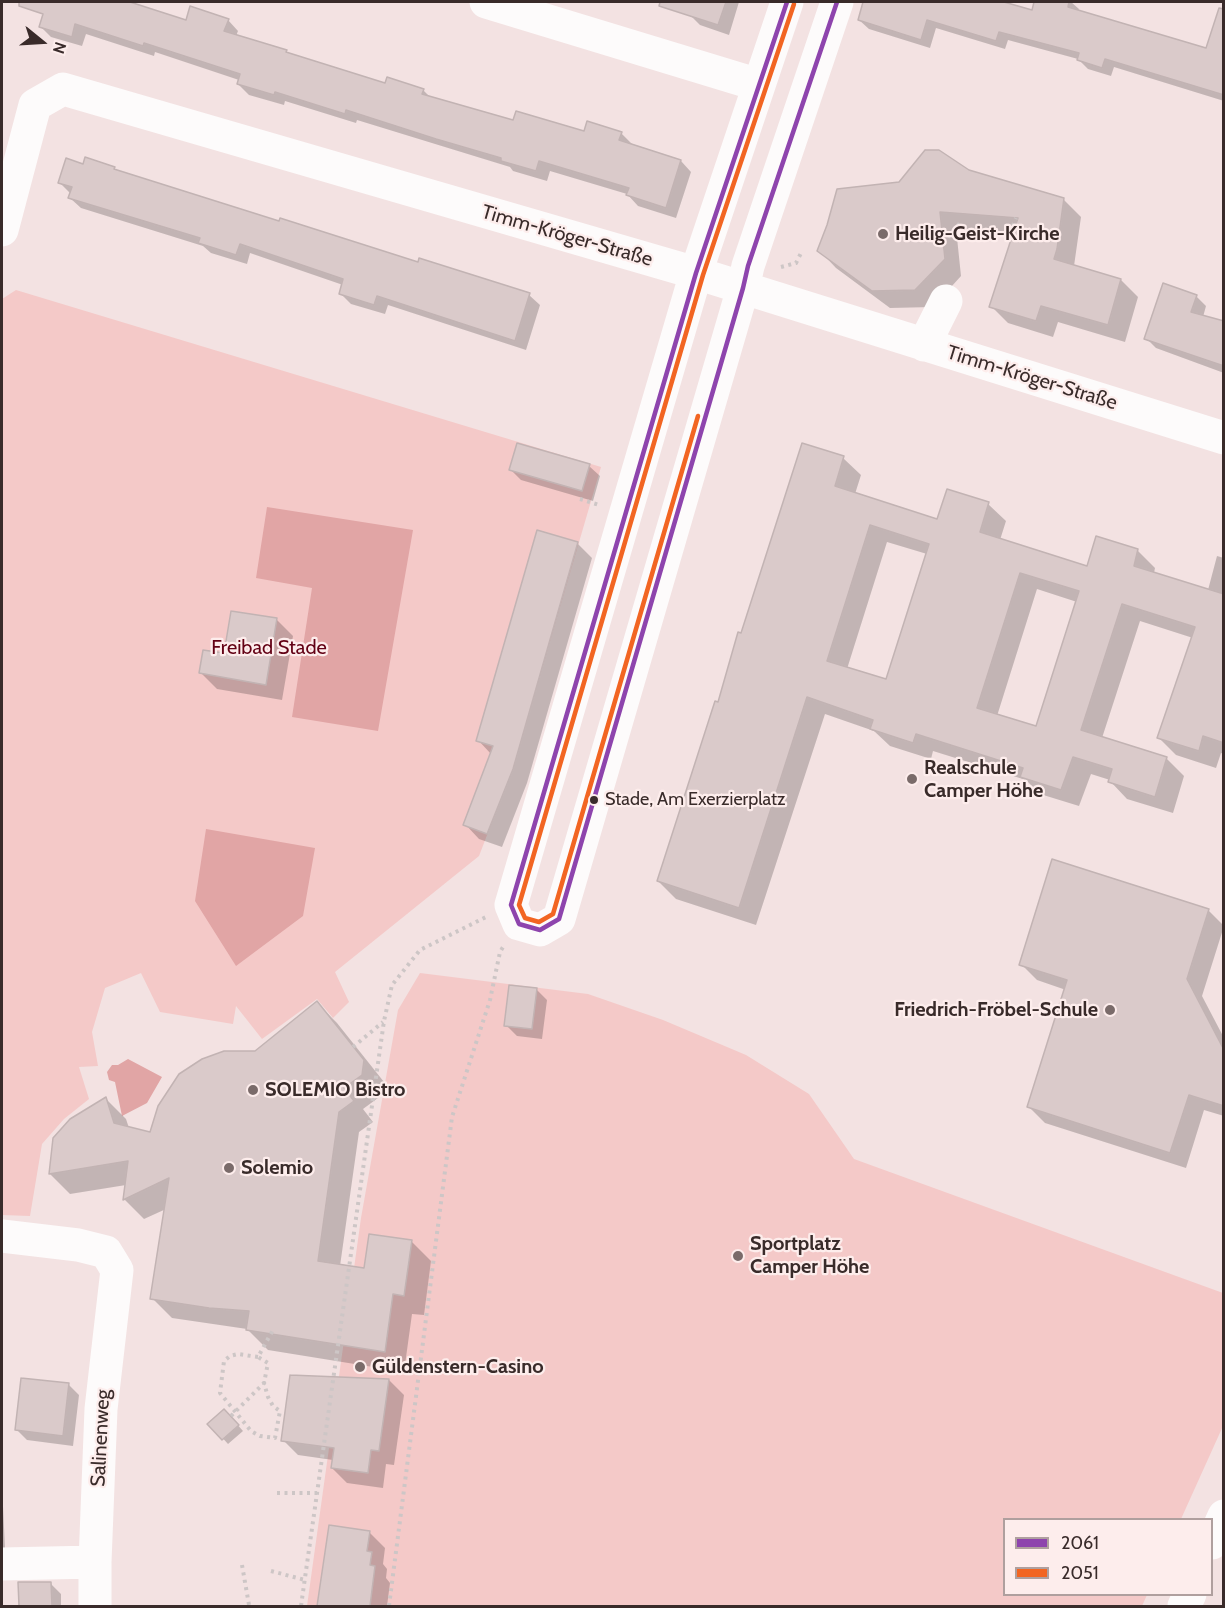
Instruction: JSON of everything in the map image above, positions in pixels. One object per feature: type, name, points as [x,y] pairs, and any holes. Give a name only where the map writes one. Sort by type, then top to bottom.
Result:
[{"type":"street","points":[[486,2],[759,85]]},
{"type":"street","points":[[788,2],[696,273],[511,905],[519,924],[540,930],[559,919],[752,256],[837,2]]},
{"type":"street","name":"Timm-Kröger-Straße","points":[[2,230],[35,105],[63,89],[696,273],[1224,438]]},
{"type":"street","points":[[924,345],[946,301]]},
{"type":"street","name":"Salinenweg","points":[[2,1236],[78,1245],[106,1252],[117,1270],[101,1409],[95,1606]]},
{"type":"street","points":[[1213,1542],[1224,1516]]},
{"type":"street","points":[[2,1564],[95,1562]]},
{"type":"path","points":[[1010,233],[1016,218]]},
{"type":"path","points":[[943,243],[961,222]]},
{"type":"path","points":[[301,1606],[384,1021],[392,985],[420,950],[511,905]]},
{"type":"path","points":[[389,1606],[452,1117],[490,1000],[492,982]]},
{"type":"path","points":[[353,1047],[384,1021]]},
{"type":"path","points":[[258,1357],[274,1328]]},
{"type":"path","points":[[238,1354],[258,1357],[268,1363],[266,1383],[268,1397],[273,1406],[280,1411],[275,1438],[260,1436],[251,1431],[233,1414],[220,1393],[224,1361],[238,1354]]},
{"type":"path","points":[[233,1414],[266,1383]]},
{"type":"path","points":[[277,1493],[317,1493]]},
{"type":"path","points":[[242,1565],[248,1606]]},
{"type":"path","points":[[271,1571],[305,1580]]},
{"type":"green space","name":"Freibad Stade","points":[[16,290],[601,467],[513,768],[479,856],[335,972],[349,1002],[333,1018],[317,999],[262,1039],[236,1006],[233,1024],[160,1012],[141,973],[105,988],[92,1032],[98,1066],[79,1067],[89,1099],[64,1119],[42,1144],[30,1216],[2,1215],[2,299]]},
{"type":"green space","name":"Sportplatz Camper Höhe","points":[[420,973],[588,994],[663,1020],[746,1055],[809,1094],[854,1159],[1223,1293],[1223,1426],[1181,1518],[1003,1518],[1003,1596],[1147,1596],[1142,1606],[307,1606],[361,1218],[398,1010]]},
{"type":"shaded area","points":[[267,507],[413,530],[378,731],[292,717],[312,588],[256,578]]},
{"type":"shaded area","points":[[206,829],[315,848],[303,916],[236,966],[195,901]]},
{"type":"shaded area","points":[[128,1059],[162,1077],[147,1103],[122,1116],[115,1082],[109,1080],[107,1072],[112,1065],[118,1065]]},
{"type":"building","points":[[19,2],[130,2],[186,20],[190,6],[229,19],[224,31],[287,50],[286,52],[385,83],[387,77],[424,89],[422,94],[513,120],[516,111],[584,131],[587,121],[622,132],[619,140],[681,160],[666,208],[626,195],[629,188],[539,161],[536,171],[346,110],[345,114],[275,92],[274,95],[237,84],[240,74],[144,43],[143,46],[75,24],[72,37],[39,27],[43,14],[19,6]]},
{"type":"building","points":[[660,2],[726,2],[718,25],[659,6]]},
{"type":"building","points":[[863,2],[1004,2],[1032,10],[1034,2],[1069,2],[1068,7],[1206,48],[1219,8],[1224,9],[1224,95],[1105,59],[1102,68],[1077,60],[1079,53],[999,32],[996,41],[927,20],[921,40],[858,20]]},
{"type":"building","points":[[925,150],[939,150],[969,170],[1064,198],[1054,259],[1121,279],[1108,325],[1041,306],[1036,321],[989,307],[1018,218],[940,212],[945,259],[915,290],[872,291],[817,251],[837,189],[899,182]]},
{"type":"building","points":[[85,157],[115,167],[114,169],[279,221],[280,218],[418,262],[419,258],[530,293],[515,341],[377,296],[374,305],[339,294],[343,279],[240,244],[236,255],[198,243],[200,238],[68,198],[72,187],[58,183],[66,158],[83,164]]},
{"type":"building","points":[[1163,283],[1197,295],[1191,312],[1224,321],[1224,366],[1144,339]]},
{"type":"building","points":[[517,443],[590,464],[582,491],[509,470]]},
{"type":"building","name":"Realschule Camper Höhe","points":[[802,443],[844,456],[835,486],[937,519],[947,489],[989,502],[980,532],[1087,566],[1096,536],[1138,549],[1134,566],[1224,594],[1224,743],[1203,736],[1199,751],[1157,738],[1195,627],[1122,604],[1081,730],[1167,757],[1155,797],[1108,782],[1112,769],[1073,757],[1061,790],[1020,777],[1023,768],[916,734],[913,743],[870,729],[873,720],[807,697],[739,908],[657,881],[715,701],[718,702],[738,632],[741,633]],"holes":[[[870,525],[929,544],[886,679],[827,661]],[[1020,573],[1079,591],[1036,726],[977,708]]]},
{"type":"building","points":[[537,530],[578,542],[513,769],[487,834],[463,825],[493,746],[476,741]]},
{"type":"building","points":[[231,611],[277,618],[266,685],[199,673],[203,650],[224,653]]},
{"type":"building","points":[[1052,859],[1209,909],[1187,979],[1224,1050],[1224,1106],[1189,1095],[1170,1153],[1027,1107],[1067,980],[1019,965]]},
{"type":"building","points":[[509,985],[537,988],[532,1029],[504,1026]]},
{"type":"building","name":"Solemio","points":[[317,1001],[364,1060],[362,1075],[344,1088],[354,1101],[339,1112],[318,1261],[364,1268],[369,1234],[412,1240],[404,1296],[393,1294],[385,1352],[246,1330],[249,1311],[209,1308],[150,1299],[169,1178],[123,1200],[128,1161],[49,1174],[53,1138],[70,1119],[106,1097],[114,1123],[150,1132],[158,1106],[179,1074],[202,1059],[224,1051],[255,1051]]},
{"type":"building","points":[[290,1375],[389,1379],[379,1451],[371,1450],[368,1473],[331,1468],[334,1448],[281,1441]]},
{"type":"building","points":[[21,1378],[69,1383],[63,1436],[15,1430]]},
{"type":"building","points":[[224,1409],[239,1425],[222,1440],[207,1424]]},
{"type":"building","points":[[329,1525],[370,1531],[367,1551],[372,1552],[370,1565],[375,1566],[370,1606],[317,1606]]},
{"type":"building","points":[[18,1582],[51,1582],[52,1606],[19,1606]]},
{"type":"transit line","name":"2061","points":[[787,2],[696,273],[511,905],[519,924],[540,930],[559,919],[748,266],[837,2]]},
{"type":"transit line","name":"2051","points":[[698,416],[553,914],[539,922],[525,918],[519,905],[703,275],[794,4]]},
{"type":"place","name":"Heilig-Geist-Kirche","points":[[883,234]]},
{"type":"place","name":"Realschule Camper Höhe","points":[[912,779]]},
{"type":"place","name":"Stade, Am Exerzierplatz","points":[[594,800]]},
{"type":"place","name":"Friedrich-Fröbel-Schule","points":[[1110,1010]]},
{"type":"place","name":"SOLEMIO Bistro","points":[[253,1090]]},
{"type":"place","name":"Solemio","points":[[229,1168]]},
{"type":"place","name":"Sportplatz Camper Höhe","points":[[738,1256]]},
{"type":"place","name":"Güldenstern-Casino","points":[[360,1367]]}]
